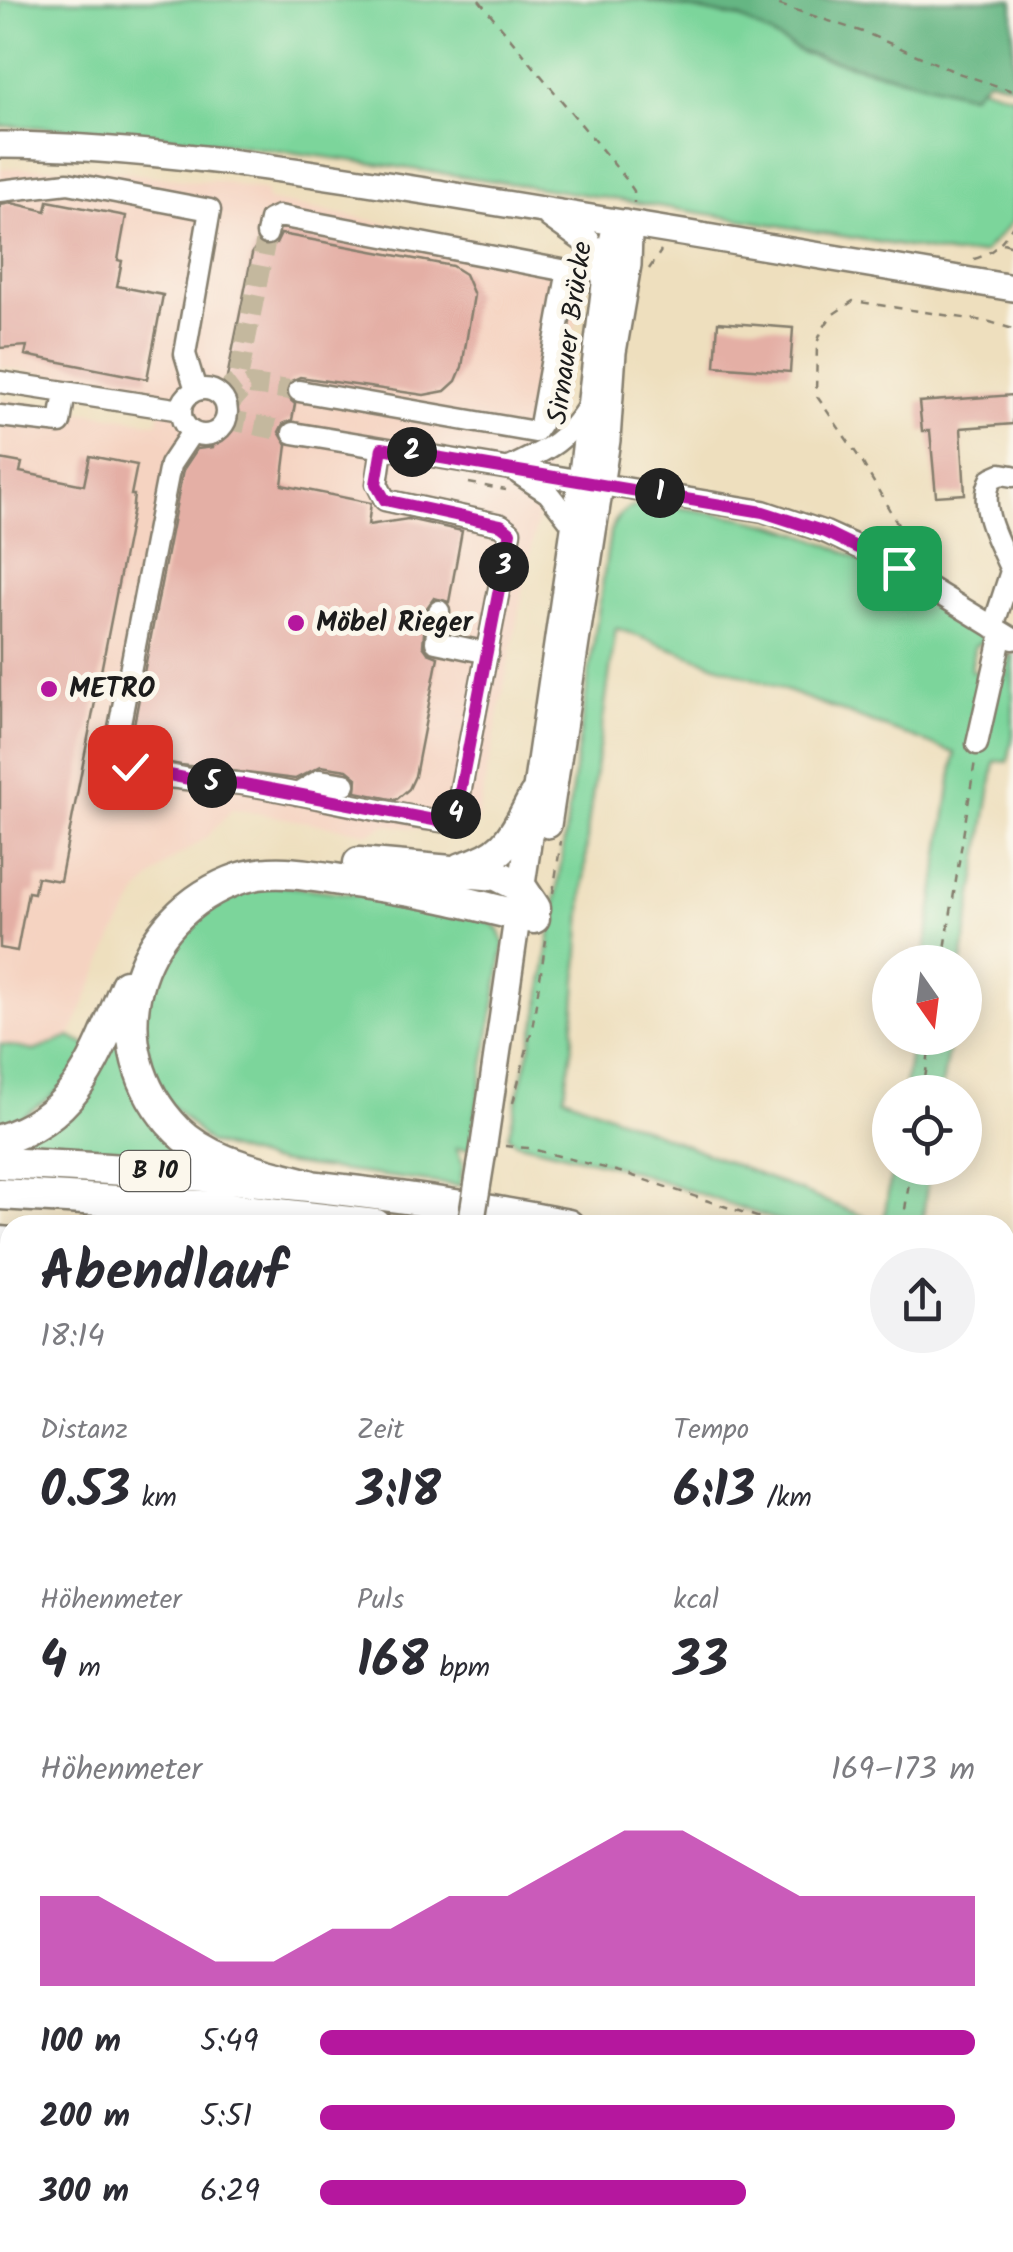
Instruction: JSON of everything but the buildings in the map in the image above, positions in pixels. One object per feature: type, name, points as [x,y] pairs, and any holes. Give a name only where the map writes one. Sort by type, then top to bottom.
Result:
[{"type":"highway","points":[[450,872],[486,860],[504,849],[534,797]]},
{"type":"highway","points":[[0,1140],[44,1120],[77,1089],[94,1061],[147,937],[168,906],[192,884],[246,860],[287,854],[497,875],[527,907]]},
{"type":"highway","points":[[309,1186],[237,1164],[193,1143],[165,1116],[145,1086],[134,1050],[134,1003],[147,958],[169,924],[196,902],[228,884],[280,872],[527,907]]},
{"type":"highway","name":"B 10","points":[[0,1163],[309,1186],[502,1215]]},
{"type":"highway","name":"B 10","points":[[0,1194],[288,1215]]},
{"type":"main road","points":[[0,145],[165,155],[541,210],[629,213],[686,232],[1013,288]]},
{"type":"main road","points":[[541,210],[588,242],[616,280],[650,246],[686,232]]},
{"type":"main road","name":"Sirnauer Brücke","points":[[527,907],[590,483],[591,403],[629,235],[629,213]]},
{"type":"main road","name":"Sirnauer Brücke","points":[[474,1215],[513,1043],[534,797],[574,526],[607,440],[616,280]]},
{"type":"street","points":[[0,191],[68,184],[210,210],[185,354],[196,390]]},
{"type":"street","points":[[267,234],[270,220],[278,216],[562,270],[568,275],[540,426],[535,432],[300,391]]},
{"type":"street","points":[[0,382],[181,410]]},
{"type":"street","points":[[196,390],[211,390],[220,395],[227,414],[223,426],[212,434],[192,432],[184,425],[181,410],[187,396],[196,390]]},
{"type":"street","points":[[0,416],[60,423],[65,392]]},
{"type":"street","points":[[509,468],[556,446],[591,403]]},
{"type":"street","points":[[192,432],[170,465],[117,752],[125,764],[136,769],[448,822],[455,818],[510,532],[505,526],[385,500],[376,484],[382,448]]},
{"type":"street","points":[[293,432],[735,505],[825,532],[899,568],[1002,633]]},
{"type":"street","points":[[509,468],[548,493],[574,526]]},
{"type":"street","points":[[977,744],[1012,567],[994,530],[986,496],[992,478],[1013,476]]},
{"type":"street","points":[[440,611],[434,638],[438,643],[488,653]]},
{"type":"street","points":[[296,794],[320,780],[345,784]]},
{"type":"path","points":[[479,0],[626,179],[634,191],[629,213]]},
{"type":"path","points":[[764,0],[866,33],[958,73],[1013,91]]},
{"type":"path","points":[[1013,225],[1002,242],[1013,246]]},
{"type":"path","points":[[930,566],[906,537],[816,395],[817,343],[832,314],[852,302],[990,322],[1013,329]]},
{"type":"path","points":[[463,481],[520,493]]},
{"type":"path","points":[[946,945],[977,744]]},
{"type":"path","points":[[492,1148],[528,1148],[624,1173],[752,1215]]},
{"type":"path","points":[[908,1215],[910,1185]]},
{"type":"shaded area","points":[[0,168],[96,168],[196,182],[215,181],[266,191],[267,200],[567,258],[581,264],[585,277],[477,823],[464,823],[454,833],[386,825],[369,833],[233,809],[206,838],[166,864],[140,891],[114,936],[70,1037],[34,1051],[0,1044],[0,399],[157,423],[164,393],[0,367]]},
{"type":"green space","points":[[0,0],[642,0],[740,18],[802,53],[970,95],[980,86],[1013,96],[1013,221],[983,253],[954,255],[594,196],[283,151],[142,134],[0,126]]},
{"type":"green space","points":[[642,0],[1013,0],[1013,85],[988,79],[971,95],[802,52],[740,18]]},
{"type":"green space","points":[[657,504],[722,514],[813,538],[888,575],[984,634],[984,640],[974,647],[971,671],[1005,677],[1009,655],[1013,654],[1013,735],[1008,762],[995,761],[965,945],[927,945],[955,753],[616,628],[588,825],[572,1050],[564,1096],[860,1215],[762,1215],[627,1169],[508,1137],[539,1010],[610,533],[627,509]]},
{"type":"green space","points":[[261,883],[453,910],[479,917],[498,929],[504,946],[470,1149],[456,1148],[463,1164],[460,1186],[269,1161],[209,1143],[156,1090],[139,1011],[182,921]]},
{"type":"green space","points":[[122,1011],[197,1158],[15,1147]]},
{"type":"green space","points":[[70,1037],[92,1048],[73,1081],[0,1132],[0,1044],[34,1051]]},
{"type":"green space","points":[[909,1055],[947,1055],[944,1075],[907,1075]]},
{"type":"green space","points":[[889,1185],[927,1185],[923,1215],[885,1215]]},
{"type":"tunnel","points":[[220,395],[236,383],[239,374],[267,234]]},
{"type":"tunnel","points":[[227,407],[250,385],[299,391]]},
{"type":"tunnel","points":[[226,419],[293,433]]},
{"type":"place","name":"Möbel Rieger","points":[[296,623]]},
{"type":"place","name":"METRO","points":[[49,689]]},
{"type":"route","points":[[130,767],[444,822],[455,818],[510,532],[501,525],[385,500],[376,484],[382,448],[735,505],[825,532],[899,568]]}]
